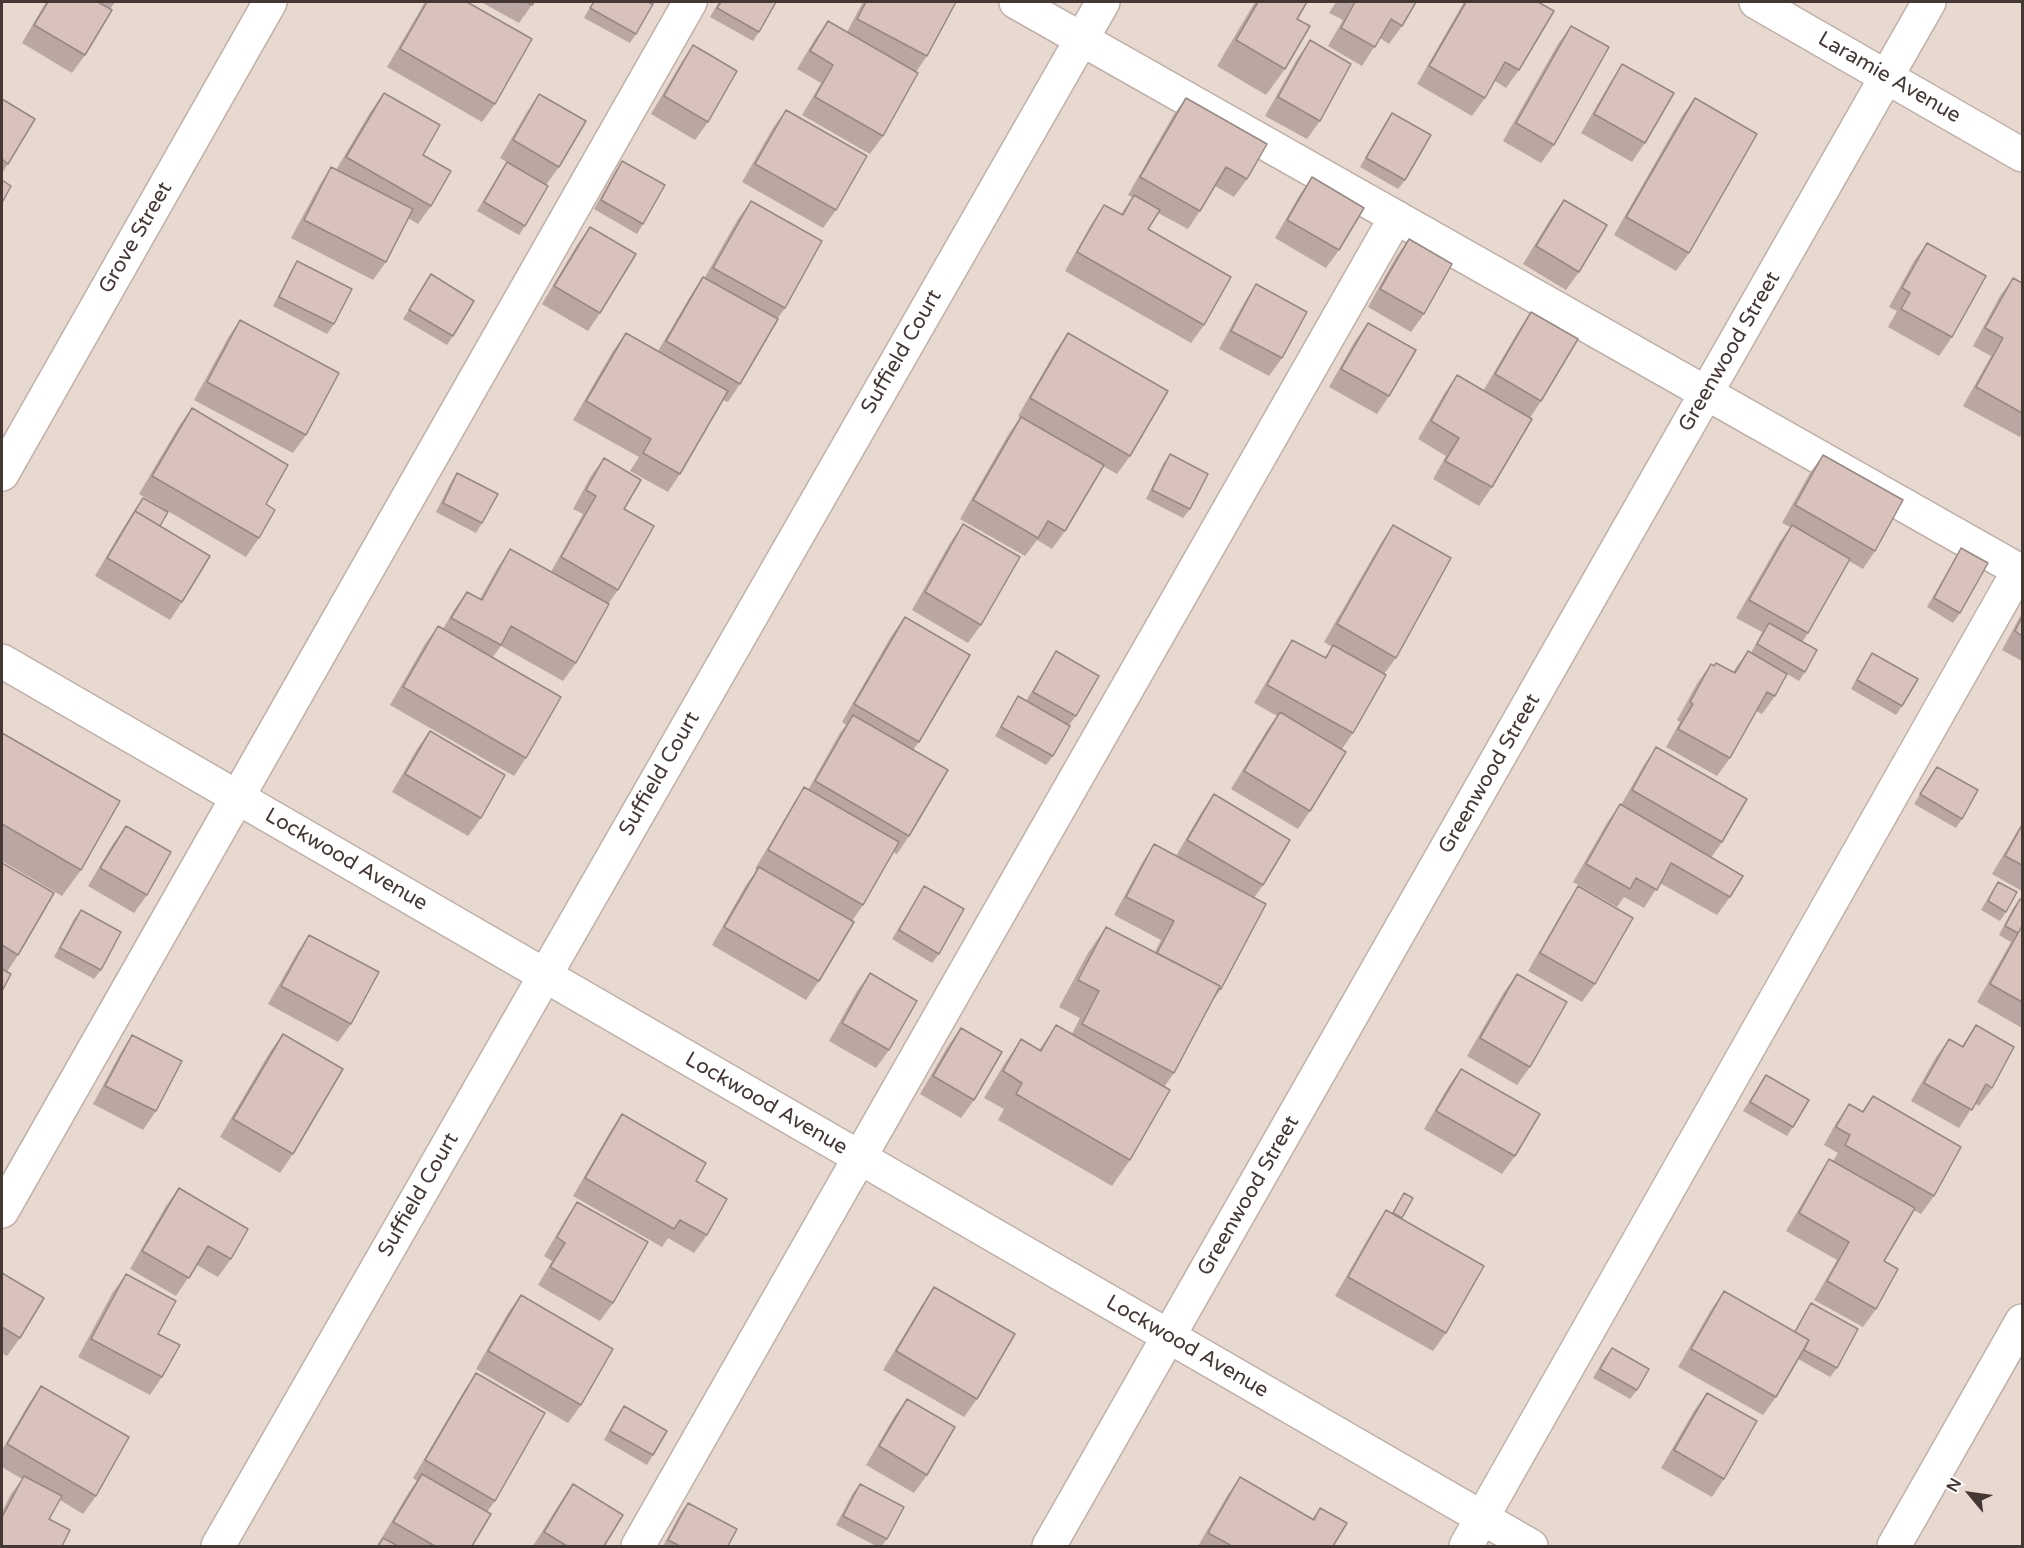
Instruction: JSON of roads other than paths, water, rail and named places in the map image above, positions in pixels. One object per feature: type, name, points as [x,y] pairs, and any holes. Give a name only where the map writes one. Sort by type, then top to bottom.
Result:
[{"type":"street","name":"Grove Street","points":[[2,474],[270,2]]},
{"type":"street","points":[[2,1211],[690,2]]},
{"type":"street","points":[[1016,2],[2021,571],[1466,1546]]},
{"type":"street","name":"Suffield Court","points":[[218,1546],[1103,2]]},
{"type":"street","name":"Laramie Avenue","points":[[1756,2],[2022,155]]},
{"type":"street","name":"Greenwood Street","points":[[1049,1546],[1929,2]]},
{"type":"street","points":[[638,1546],[1396,217]]},
{"type":"street","name":"Lockwood Avenue","points":[[2,661],[1531,1546]]},
{"type":"street","points":[[1893,1546],[2022,1321]]}]
